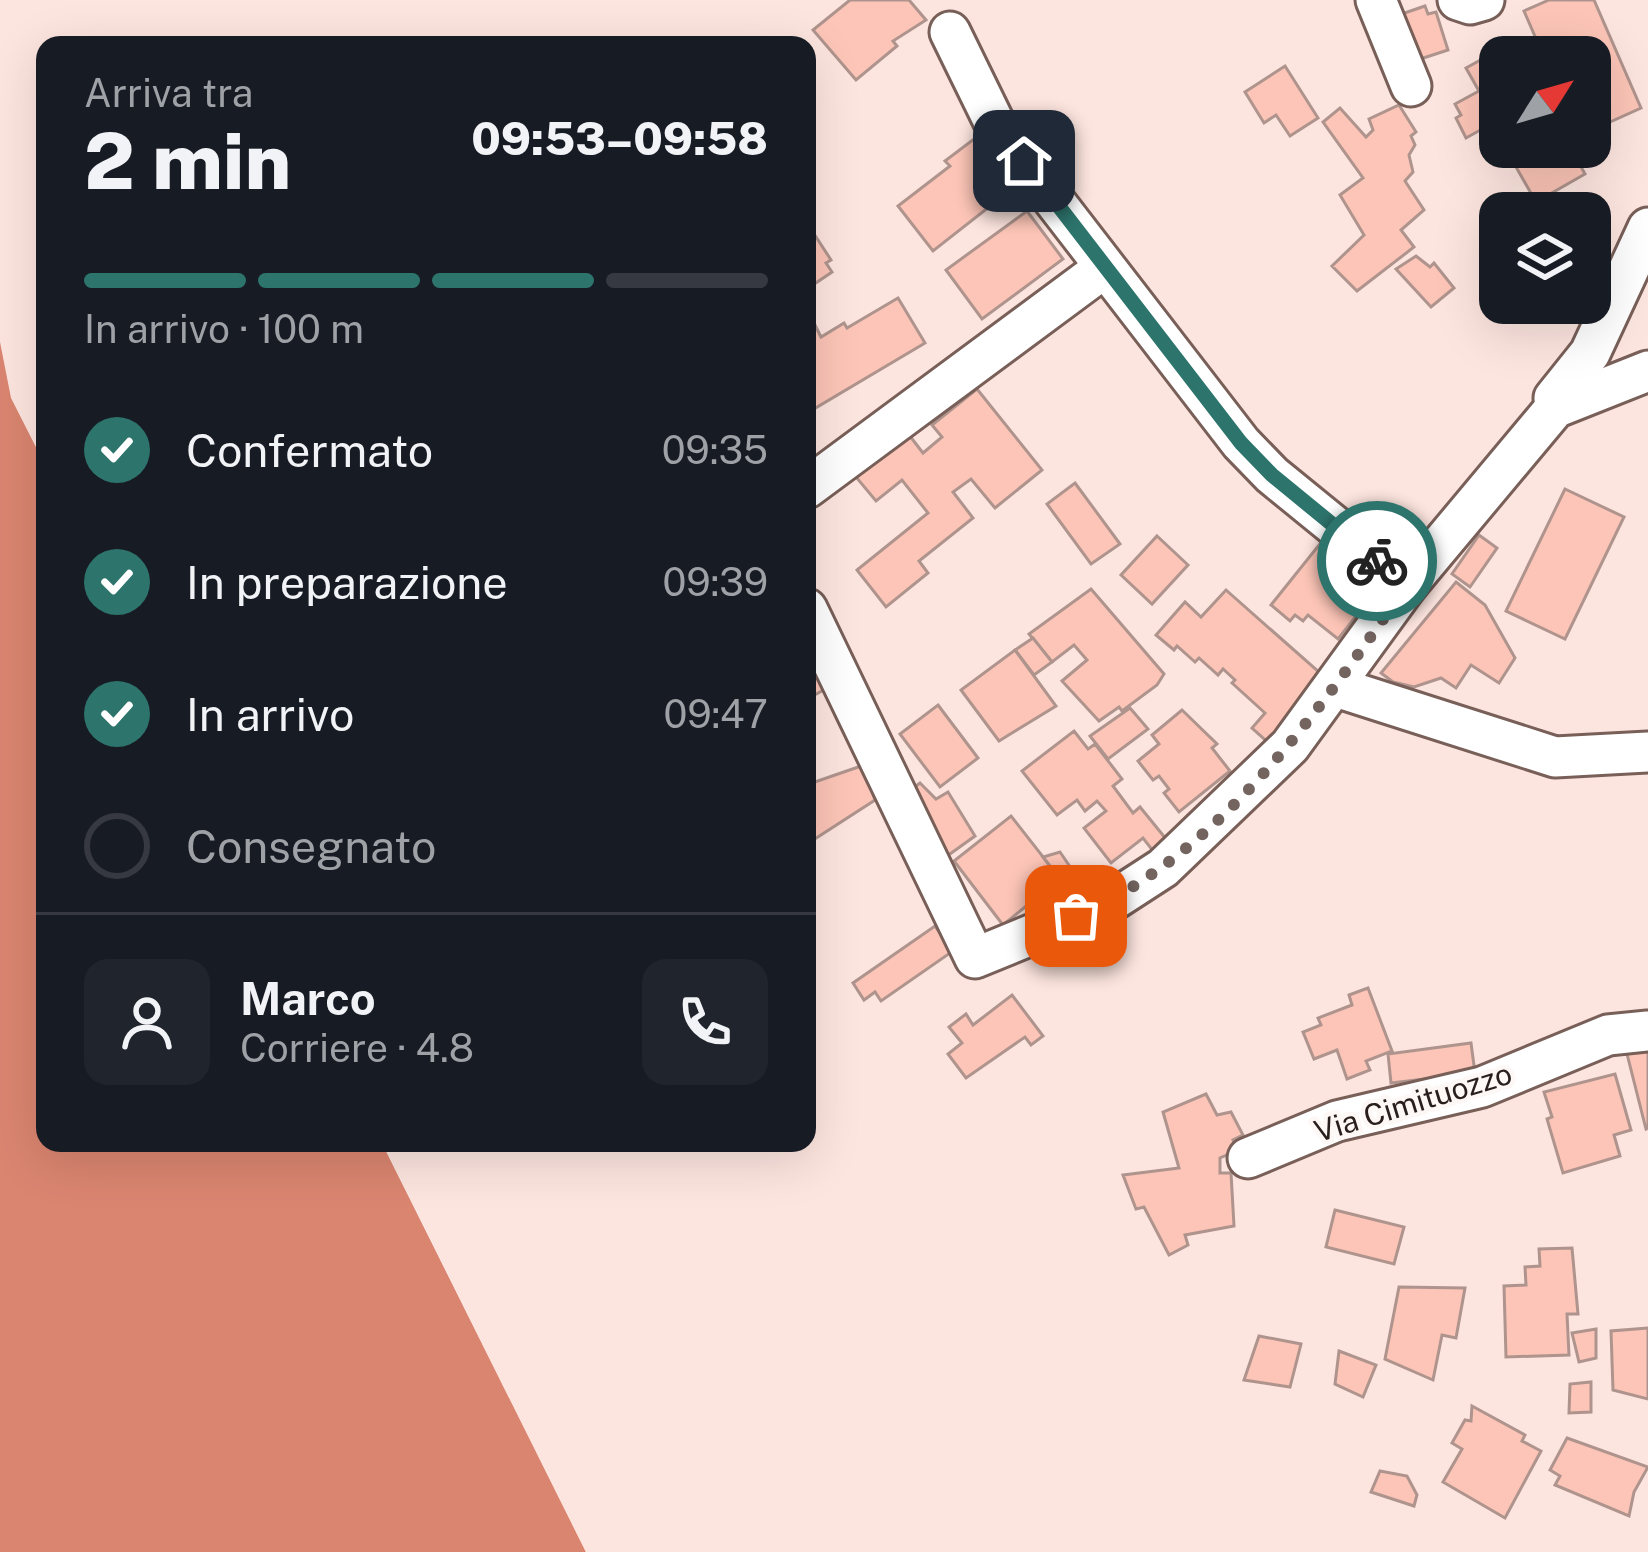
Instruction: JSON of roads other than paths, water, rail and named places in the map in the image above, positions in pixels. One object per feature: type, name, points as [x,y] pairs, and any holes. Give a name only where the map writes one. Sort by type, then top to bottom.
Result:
[{"type":"street","points":[[1376,0],[1411,86]]},
{"type":"street","points":[[1458,0],[1470,4],[1484,0]]},
{"type":"street","points":[[950,32],[995,124],[1241,443],[1272,475],[1407,585]]},
{"type":"street","points":[[1555,408],[1554,398],[1591,353],[1648,228]]},
{"type":"street","points":[[816,481],[1103,268]]},
{"type":"street","points":[[816,628],[975,958],[1109,902],[1163,868],[1290,746],[1407,585],[1555,408],[1648,371]]},
{"type":"street","points":[[1336,687],[1555,757],[1648,752]]},
{"type":"street","name":"Via Cimituozzo","points":[[1248,1158],[1337,1120],[1482,1087],[1608,1035],[1648,1031]]}]
